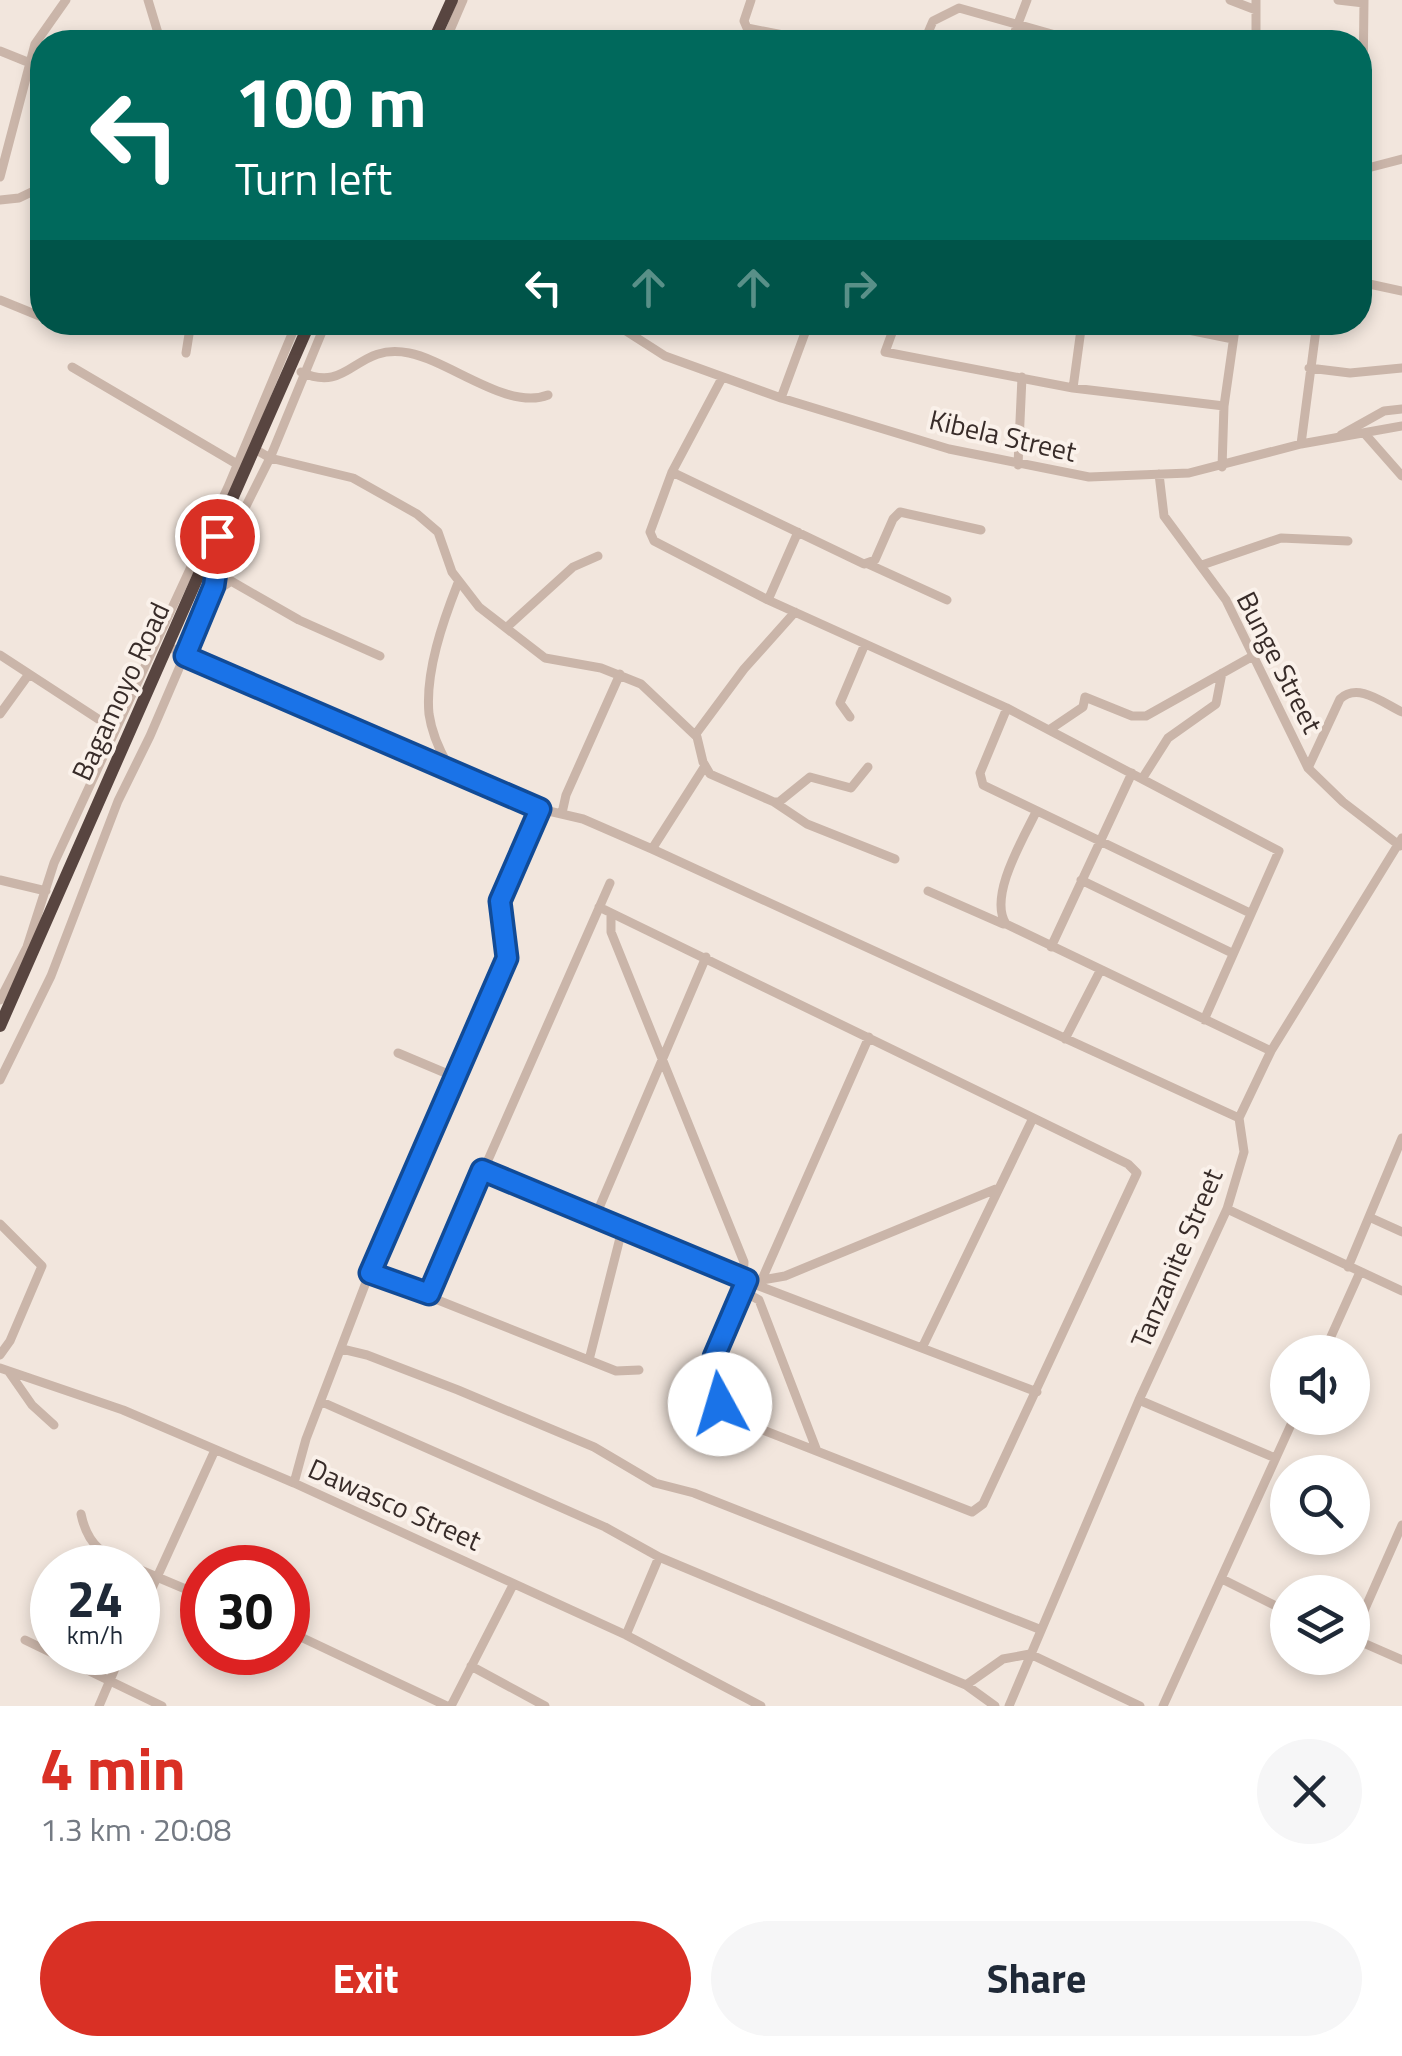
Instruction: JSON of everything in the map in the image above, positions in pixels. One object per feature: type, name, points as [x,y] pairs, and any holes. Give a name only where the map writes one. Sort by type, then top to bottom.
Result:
[{"type":"highway","points":[[438,30],[452,0]]},
{"type":"highway","name":"Bagamoyo Road","points":[[0,1026],[97,801],[219,537],[242,466],[255,448],[304,335]]},
{"type":"street","points":[[43,30],[66,0]]},
{"type":"street","points":[[148,0],[157,30]]},
{"type":"street","points":[[449,30],[463,0]]},
{"type":"street","points":[[751,0],[744,21],[747,28],[757,30]]},
{"type":"street","points":[[1230,0],[1256,5]]},
{"type":"street","points":[[1338,0],[1364,1],[1363,30]]},
{"type":"street","points":[[1017,30],[1030,1]]},
{"type":"street","points":[[929,30],[933,21],[952,9],[1038,30]]},
{"type":"street","points":[[0,52],[30,63],[0,177]]},
{"type":"street","points":[[2,116],[14,120]]},
{"type":"street","points":[[1372,166],[1402,159]]},
{"type":"street","points":[[0,200],[30,193]]},
{"type":"street","points":[[1372,285],[1402,291]]},
{"type":"street","points":[[0,300],[30,313]]},
{"type":"street","points":[[186,352],[189,335]]},
{"type":"street","points":[[0,1000],[27,948],[54,863],[114,730],[242,466],[292,335]]},
{"type":"street","points":[[0,1080],[52,976],[118,801],[214,586],[219,537],[237,524],[270,458],[320,335]]},
{"type":"street","name":"Kibela Street","points":[[632,335],[665,356],[782,398],[949,449],[1088,477],[1189,473],[1302,444],[1402,426]]},
{"type":"street","points":[[891,335],[885,352],[1073,388],[1224,406]]},
{"type":"street","points":[[1073,388],[1080,335]]},
{"type":"street","points":[[1214,335],[1233,339]]},
{"type":"street","points":[[1222,467],[1224,406],[1234,335]]},
{"type":"street","points":[[1302,444],[1315,335]]},
{"type":"street","points":[[782,398],[802,336]]},
{"type":"street","points":[[290,367],[316,380],[334,379],[370,356],[406,352],[526,399],[548,395]]},
{"type":"street","points":[[72,367],[242,466]]},
{"type":"street","points":[[1309,368],[1350,373],[1402,368]]},
{"type":"street","points":[[722,378],[672,472],[651,538],[768,600],[1007,708],[1279,851],[1204,1020]]},
{"type":"street","points":[[1018,465],[1022,378]]},
{"type":"street","points":[[1334,439],[1366,418],[1402,409]]},
{"type":"street","points":[[1365,434],[1402,476]]},
{"type":"street","points":[[255,448],[270,458],[353,478],[417,514],[438,532],[458,584],[478,607],[546,658],[620,674],[641,684],[696,735],[704,766],[715,776],[774,802],[808,824],[894,859]]},
{"type":"street","points":[[672,472],[948,600]]},
{"type":"street","name":"Bunge Street","points":[[1159,474],[1164,516],[1226,600],[1308,768],[1343,802],[1401,843]]},
{"type":"street","points":[[868,564],[875,560],[900,512],[981,530]]},
{"type":"street","points":[[768,600],[798,532]]},
{"type":"street","points":[[1202,566],[1280,538],[1348,541]]},
{"type":"street","points":[[506,628],[574,567],[598,556]]},
{"type":"street","points":[[214,586],[221,588],[230,581],[299,620],[380,656]]},
{"type":"street","points":[[454,775],[435,739],[429,711],[440,637],[458,584]]},
{"type":"street","points":[[696,735],[744,669],[794,612]]},
{"type":"street","points":[[850,717],[840,704],[865,644]]},
{"type":"street","points":[[169,647],[454,775],[652,849],[1238,1118]]},
{"type":"street","points":[[0,655],[114,730]]},
{"type":"street","points":[[1049,730],[1083,706],[1085,697],[1132,716],[1146,716],[1252,656]]},
{"type":"street","points":[[1142,778],[1168,738],[1212,709],[1219,697],[1222,673]]},
{"type":"street","points":[[0,714],[29,674]]},
{"type":"street","points":[[562,813],[566,795],[620,674]]},
{"type":"street","points":[[1308,768],[1343,694],[1358,691],[1402,712]]},
{"type":"street","points":[[1007,708],[993,738],[980,780],[983,785],[1250,913]]},
{"type":"street","points":[[652,849],[704,766]]},
{"type":"street","points":[[774,802],[810,777],[852,788],[868,767]]},
{"type":"street","points":[[1051,947],[1132,773]]},
{"type":"street","points":[[294,1483],[306,1439],[370,1273],[507,958],[500,901],[540,809]]},
{"type":"street","points":[[1011,927],[1001,914],[1002,890],[1036,812]]},
{"type":"street","name":"Tanzanite Street","points":[[1009,1706],[1139,1400],[1227,1209],[1244,1152],[1238,1118],[1271,1051],[1401,843]]},
{"type":"street","points":[[0,880],[46,891]]},
{"type":"street","points":[[1081,880],[1232,954]]},
{"type":"street","points":[[429,1294],[610,883]]},
{"type":"street","points":[[928,891],[1271,1051]]},
{"type":"street","points":[[598,907],[869,1036],[1128,1164],[1137,1173],[1037,1392],[982,1504],[972,1512],[730,1417],[720,1404],[714,1357],[742,1291],[744,1262],[611,932],[610,915]]},
{"type":"street","points":[[596,1216],[706,957]]},
{"type":"street","points":[[1065,1039],[1100,971]]},
{"type":"street","points":[[760,1283],[869,1036]]},
{"type":"street","points":[[398,1054],[455,1077]]},
{"type":"street","points":[[922,1348],[1033,1118]]},
{"type":"street","points":[[1348,1267],[1402,1138]]},
{"type":"street","points":[[482,1170],[745,1280],[1037,1392]]},
{"type":"street","points":[[760,1283],[997,1189]]},
{"type":"street","points":[[1227,1209],[1402,1290]]},
{"type":"street","points":[[1369,1217],[1402,1232]]},
{"type":"street","points":[[0,1224],[42,1266],[0,1356]]},
{"type":"street","points":[[589,1360],[623,1226]]},
{"type":"street","points":[[1332,1335],[1360,1272]]},
{"type":"street","points":[[370,1273],[616,1370],[639,1370]]},
{"type":"street","points":[[742,1291],[759,1300],[816,1452]]},
{"type":"street","points":[[342,1350],[428,1378],[594,1446],[656,1483],[694,1493],[1040,1629]]},
{"type":"street","points":[[4,1369],[32,1405],[54,1425]]},
{"type":"street","name":"Dawasco Street","points":[[4,1369],[122,1410],[294,1483],[626,1636],[761,1706]]},
{"type":"street","points":[[1139,1400],[1270,1456]]},
{"type":"street","points":[[322,1402],[606,1527],[659,1557],[966,1684],[995,1706]]},
{"type":"street","points":[[160,1574],[215,1450]]},
{"type":"street","points":[[1162,1706],[1270,1469]]},
{"type":"street","points":[[80,1514],[88,1539],[96,1545]]},
{"type":"street","points":[[1370,1597],[1402,1525]]},
{"type":"street","points":[[626,1636],[659,1557]]},
{"type":"street","points":[[1222,1579],[1270,1603]]},
{"type":"street","points":[[310,1641],[449,1706],[512,1585]]},
{"type":"street","points":[[24,1640],[162,1706]]},
{"type":"street","points":[[1370,1646],[1402,1660]]},
{"type":"street","points":[[966,1684],[1003,1658],[1030,1654],[1140,1706]]},
{"type":"street","points":[[471,1666],[545,1706]]},
{"type":"street","points":[[98,1706],[112,1675]]},
{"type":"route","points":[[217,536],[221,538],[217,576],[185,656],[540,809],[500,901],[507,958],[370,1273],[429,1294],[482,1170],[747,1280],[714,1357],[720,1404]]}]
